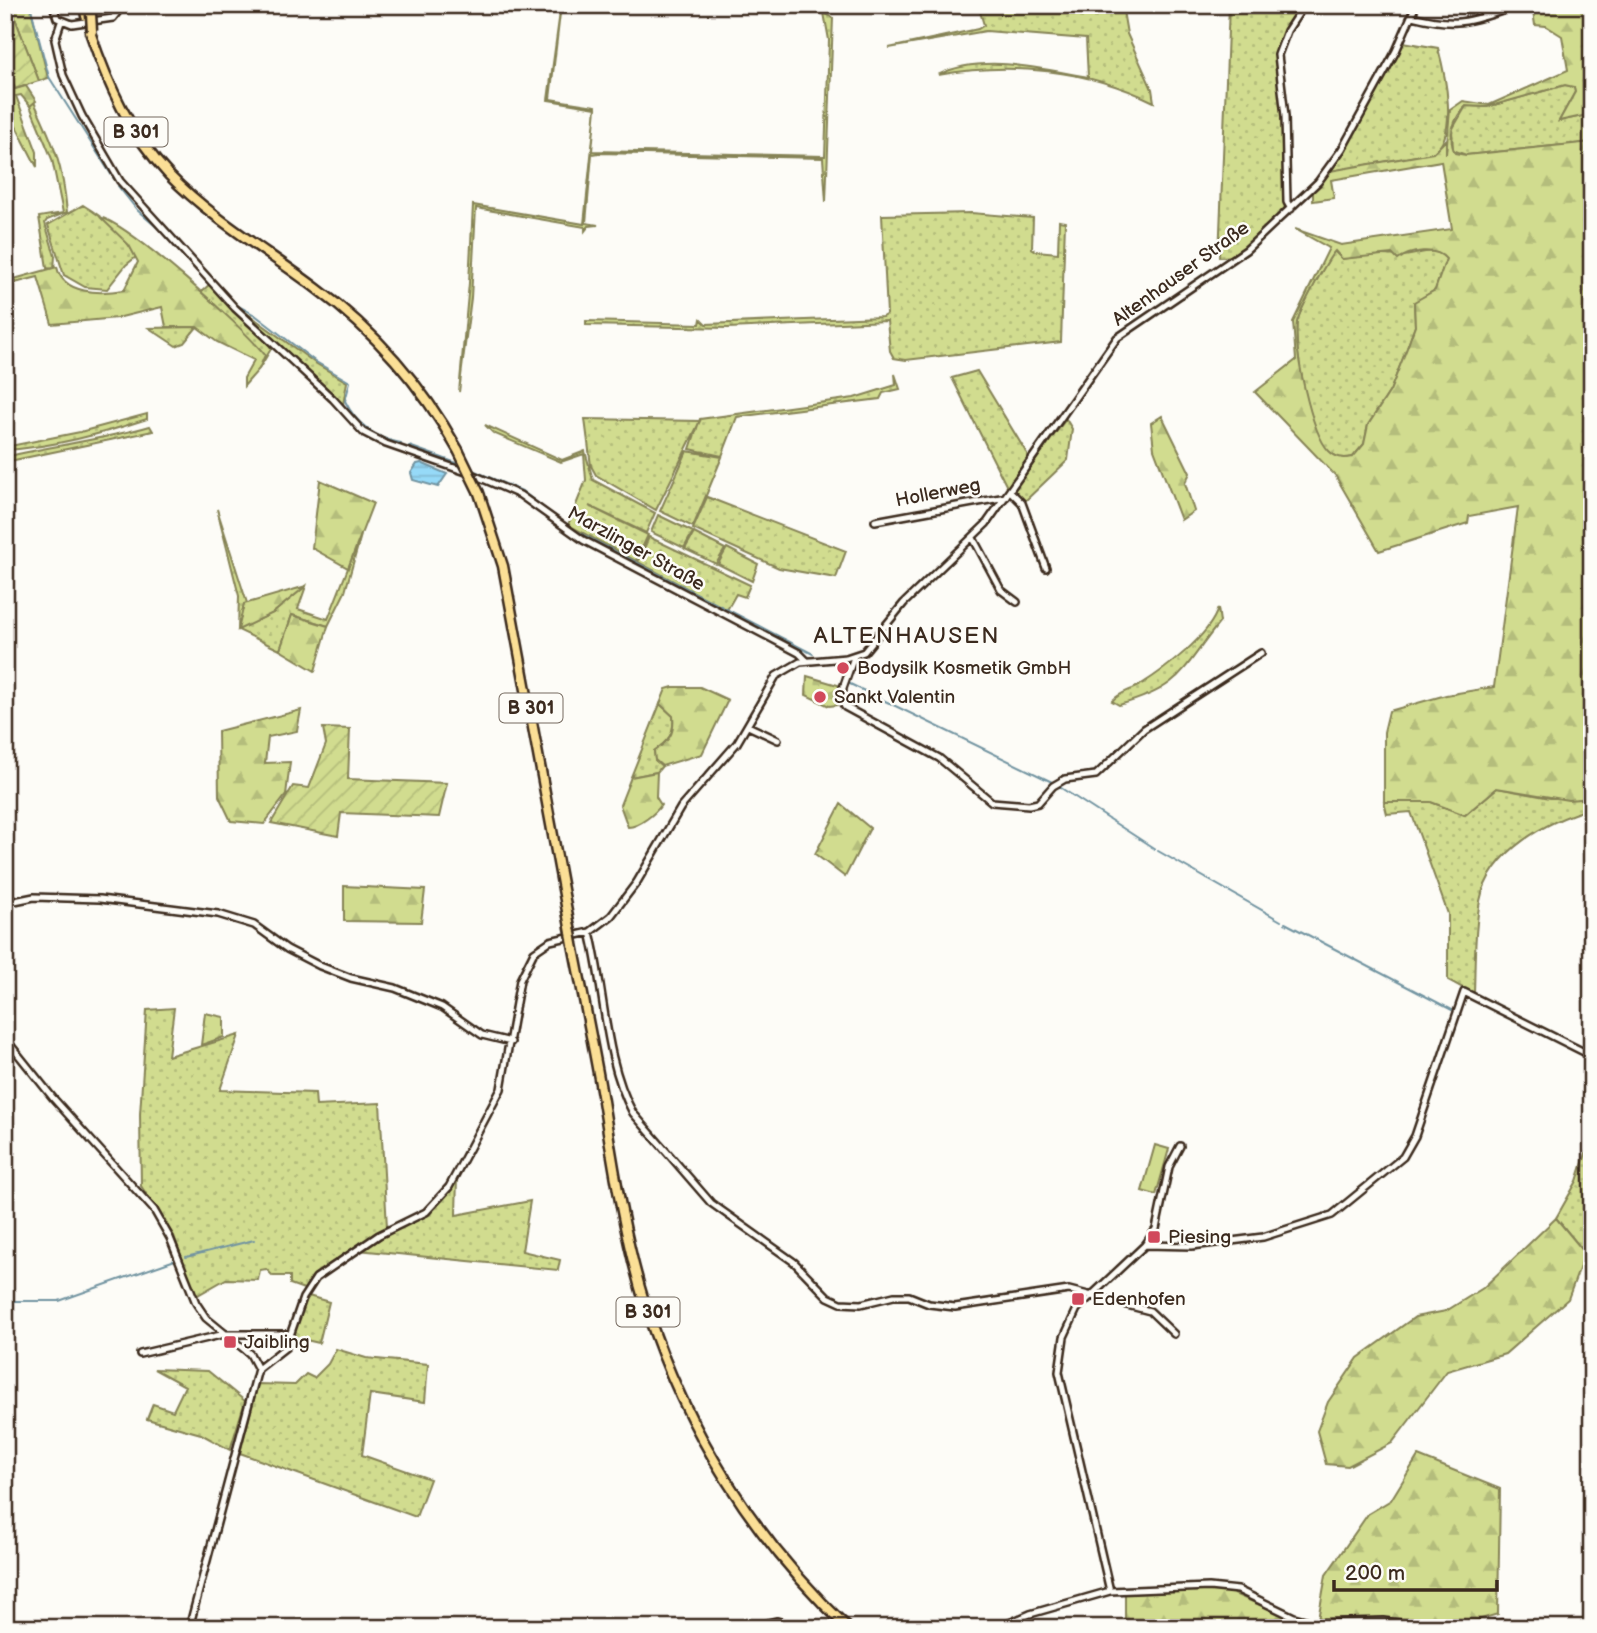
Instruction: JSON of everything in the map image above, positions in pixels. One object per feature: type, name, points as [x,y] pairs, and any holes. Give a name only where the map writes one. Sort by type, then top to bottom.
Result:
[{"type":"main road","name":"B 301","points":[[83,5],[89,12],[94,46],[123,113],[169,175],[215,215],[315,287],[373,337],[422,393],[458,450],[479,492],[503,566],[621,1204],[656,1336],[690,1416],[724,1479],[780,1557],[847,1627]]},
{"type":"street","points":[[53,5],[55,15],[61,22],[72,24],[106,21],[118,14],[122,5]]},
{"type":"street","points":[[1291,209],[1287,202],[1285,116],[1278,55],[1287,31],[1304,5]]},
{"type":"street","name":"Altenhauser Straße","points":[[855,657],[868,649],[904,603],[972,538],[1031,463],[1117,338],[1246,250],[1291,209],[1336,158],[1416,5]]},
{"type":"street","points":[[1412,16],[1452,25],[1502,11],[1504,5]]},
{"type":"street","name":"Marzlinger Straße","points":[[61,22],[55,40],[64,75],[82,116],[120,181],[242,315],[328,393],[363,432],[377,440],[520,495],[583,540],[799,653],[807,661]]},
{"type":"street","points":[[1008,494],[1022,503],[1046,568]]},
{"type":"street","name":"Hollerweg","points":[[875,522],[1008,494]]},
{"type":"street","points":[[972,538],[1001,590],[1017,602]]},
{"type":"street","points":[[189,1628],[258,1369],[279,1355],[291,1334],[303,1298],[320,1275],[379,1235],[424,1214],[442,1197],[463,1163],[501,1089],[520,980],[534,952],[550,942],[590,932],[611,916],[632,890],[677,812],[727,758],[748,726],[771,680],[789,667],[807,661],[855,657],[843,688],[842,702],[845,707],[939,758],[992,802],[1029,806],[1038,803],[1053,786],[1065,779],[1096,775],[1144,729],[1261,653]]},
{"type":"street","points":[[748,726],[778,740]]},
{"type":"street","points":[[5,903],[34,897],[100,899],[218,914],[254,925],[287,950],[320,966],[351,978],[395,988],[442,1007],[482,1035],[511,1042]]},
{"type":"street","points":[[590,932],[614,1062],[624,1096],[633,1113],[711,1203],[794,1262],[828,1297],[841,1303],[862,1304],[894,1296],[909,1296],[929,1304],[955,1307],[1069,1290],[1150,1311],[1174,1334]]},
{"type":"street","points":[[1145,1245],[1192,1246],[1263,1237],[1332,1215],[1402,1157],[1415,1136],[1464,992],[1592,1056]]},
{"type":"street","points":[[5,1038],[53,1098],[154,1210],[196,1303],[211,1324],[250,1354],[258,1369]]},
{"type":"street","points":[[1110,1591],[1059,1372],[1069,1322],[1092,1294],[1145,1245],[1156,1229],[1169,1167],[1180,1146]]},
{"type":"street","points":[[206,1338],[211,1324]]},
{"type":"street","points":[[140,1354],[225,1334],[291,1334]]},
{"type":"street","points":[[998,1628],[1041,1610],[1110,1591],[1222,1587],[1244,1592],[1294,1617],[1316,1623],[1383,1621],[1436,1628]]},
{"type":"street","points":[[766,1628],[774,1621],[802,1628]]},
{"type":"street","points":[[1477,1628],[1502,1623],[1524,1628]]},
{"type":"green space","points":[[5,5],[10,5],[39,81],[15,89],[5,58]]},
{"type":"green space","points":[[10,5],[30,5],[48,78],[39,81]]},
{"type":"green space","points":[[561,5],[550,99],[596,108],[548,100]]},
{"type":"green space","points":[[978,5],[1042,5],[1059,10],[1068,5],[1122,5],[1127,34],[1152,89],[1154,102],[1102,82],[1048,71],[993,69],[938,75],[955,68],[993,64],[1032,67],[1088,77],[1086,39],[986,31],[889,48],[978,29],[984,25]]},
{"type":"green space","points":[[1229,5],[1302,5],[1277,56],[1283,118],[1285,211],[1247,248],[1229,256],[1219,257]]},
{"type":"green space","points":[[1532,5],[1592,5],[1592,114],[1559,121],[1575,92],[1574,87],[1565,85],[1487,107],[1466,106],[1455,121],[1452,140],[1455,153],[1466,155],[1592,142],[1592,798],[1568,800],[1497,788],[1465,815],[1431,802],[1384,802],[1384,732],[1389,711],[1446,695],[1494,687],[1518,507],[1469,516],[1468,523],[1379,551],[1335,475],[1255,392],[1296,360],[1293,322],[1329,248],[1295,229],[1341,245],[1452,229],[1441,161],[1331,180],[1334,198],[1313,201],[1313,190],[1330,171],[1433,153],[1446,140],[1446,154],[1450,110],[1463,101],[1489,105],[1568,70],[1562,36],[1546,26],[1535,25]],"holes":[[[1335,251],[1342,259],[1392,254],[1398,260],[1423,251],[1442,255],[1446,259],[1435,290],[1414,302],[1415,326],[1390,391],[1368,425],[1364,444],[1353,457],[1346,458],[1337,457],[1329,451],[1316,427],[1305,389],[1296,334],[1299,316],[1326,264]]]},
{"type":"green space","points":[[824,13],[833,18],[826,202],[823,158],[598,153],[592,154],[586,223],[598,225],[589,226],[585,231],[585,227],[476,208],[471,298],[459,392],[473,205],[584,224],[595,120],[592,151],[825,156],[829,40]]},
{"type":"green space","points":[[1403,42],[1438,48],[1448,104],[1446,133],[1441,145],[1433,153],[1328,172]]},
{"type":"green space","points":[[5,58],[15,89],[26,86],[36,101],[30,106],[21,95],[16,96],[37,152],[37,167],[5,105]]},
{"type":"green space","points":[[1565,85],[1574,87],[1575,92],[1559,121],[1592,114],[1592,142],[1466,155],[1453,150],[1452,130],[1466,106],[1487,107]]},
{"type":"green space","points":[[34,102],[56,156],[67,212],[45,223],[55,256],[54,269],[47,268],[39,217],[63,213],[52,159],[30,106]]},
{"type":"green space","points":[[83,205],[112,227],[136,257],[107,289],[85,287],[64,275],[48,225]]},
{"type":"green space","points":[[971,213],[1033,218],[1032,248],[1036,251],[1058,253],[1059,221],[1065,222],[1061,342],[906,360],[894,358],[890,351],[887,321],[728,328],[586,325],[586,321],[700,324],[701,319],[706,324],[882,317],[887,314],[882,215]]},
{"type":"green space","points":[[100,217],[161,257],[211,301],[265,355],[259,369],[244,386],[244,378],[254,360],[217,342],[197,327],[166,327],[162,307],[117,318],[52,324],[38,277],[15,283],[14,279],[57,267],[67,283],[75,288],[94,292],[124,290],[138,262],[129,245]]},
{"type":"green space","points":[[1334,251],[1342,259],[1436,252],[1446,259],[1435,290],[1414,303],[1415,326],[1390,391],[1368,425],[1364,444],[1353,457],[1346,458],[1337,457],[1328,451],[1315,427],[1304,389],[1296,334],[1297,322],[1303,308]]},
{"type":"green space","points":[[210,284],[270,346],[271,349],[259,369],[265,355],[201,292]]},
{"type":"green space","points":[[240,308],[315,363],[347,382],[343,405]]},
{"type":"green space","points":[[197,327],[184,343],[176,346],[149,328]]},
{"type":"green space","points":[[977,371],[1029,457],[1008,489],[952,378]]},
{"type":"green space","points":[[895,374],[900,389],[883,393],[880,399],[737,417],[722,456],[690,449],[700,419],[854,398],[896,385]]},
{"type":"green space","points":[[147,414],[147,419],[95,435],[5,450],[5,447],[80,432]]},
{"type":"green space","points":[[1162,416],[1190,473],[1185,483],[1194,511],[1181,520],[1154,449],[1151,423]]},
{"type":"green space","points":[[585,419],[700,421],[656,510],[596,475],[591,466]]},
{"type":"green space","points":[[1066,419],[1072,429],[1068,460],[1024,502],[1014,490]]},
{"type":"green space","points":[[485,425],[562,460],[585,451],[593,480],[655,513],[646,533],[589,506],[648,535],[636,561],[568,525],[586,480],[584,454],[561,462],[493,433]]},
{"type":"green space","points":[[150,426],[153,431],[5,462],[5,457]]},
{"type":"green space","points":[[687,451],[722,457],[693,527],[660,511]]},
{"type":"green space","points":[[320,480],[373,503],[348,568],[312,548]]},
{"type":"green space","points":[[707,497],[846,551],[836,578],[779,568],[693,529]]},
{"type":"green space","points":[[217,509],[247,603],[244,604],[239,629],[273,613],[306,586],[298,609],[328,619],[361,535],[345,592],[328,626],[292,615],[280,650],[238,630],[239,596]]},
{"type":"green space","points":[[658,515],[693,532],[684,548],[651,532]]},
{"type":"green space","points":[[694,533],[725,549],[716,564],[685,549]]},
{"type":"green space","points":[[649,537],[750,585],[745,597],[736,594],[727,610],[638,562]]},
{"type":"green space","points":[[727,548],[758,564],[752,581],[718,564]]},
{"type":"green space","points":[[306,586],[273,613],[238,630],[244,604]]},
{"type":"green space","points":[[1218,608],[1220,622],[1179,675],[1140,698],[1119,705],[1112,701],[1150,679],[1185,651],[1206,630]]},
{"type":"green space","points":[[292,615],[328,626],[315,671],[280,650]]},
{"type":"green space","points":[[807,676],[841,686],[837,705],[829,706],[806,695]]},
{"type":"green space","points":[[700,687],[728,700],[702,754],[662,766],[655,760],[654,751],[670,736],[673,716],[660,704],[666,689]]},
{"type":"green space","points":[[660,704],[673,716],[670,736],[654,751],[655,760],[662,766],[657,772],[631,777]]},
{"type":"green space","points":[[301,710],[297,731],[268,737],[265,763],[290,762],[286,795],[264,824],[231,821],[219,796],[218,731]]},
{"type":"green space","points":[[323,728],[350,729],[348,779],[447,783],[439,817],[341,813],[338,836],[271,823],[293,786],[309,788],[326,744]]},
{"type":"green space","points":[[657,772],[656,797],[661,805],[647,819],[628,827],[620,805],[631,777]]},
{"type":"green space","points":[[1497,788],[1550,798],[1592,798],[1592,808],[1539,830],[1508,853],[1495,867],[1486,883],[1478,912],[1474,994],[1448,980],[1448,914],[1411,812],[1387,814],[1384,802],[1431,802],[1465,815]]},
{"type":"green space","points":[[841,804],[870,828],[845,877],[815,854]]},
{"type":"green space","points":[[344,886],[425,890],[421,922],[344,921]]},
{"type":"green space","points":[[174,1008],[168,1056],[239,1035],[220,1090],[315,1093],[316,1106],[380,1103],[387,1227],[322,1269],[304,1289],[290,1284],[290,1276],[273,1276],[266,1269],[260,1270],[258,1280],[226,1279],[196,1296],[174,1236],[141,1186],[140,1114],[147,1010]]},
{"type":"green space","points":[[205,1013],[224,1017],[224,1037],[201,1045]]},
{"type":"green space","points":[[1155,1145],[1169,1149],[1156,1195],[1142,1191]]},
{"type":"green space","points":[[1588,1147],[1592,1148],[1592,1239],[1585,1253],[1556,1218],[1577,1181]]},
{"type":"green space","points":[[457,1177],[456,1215],[530,1201],[522,1251],[560,1260],[558,1270],[358,1250],[383,1233],[426,1213]]},
{"type":"green space","points":[[1556,1218],[1585,1253],[1568,1299],[1505,1354],[1447,1371],[1392,1443],[1348,1466],[1326,1464],[1317,1431],[1328,1402],[1358,1358],[1415,1317],[1446,1311],[1483,1288]]},
{"type":"green space","points":[[305,1295],[329,1302],[319,1343],[293,1337]]},
{"type":"green space","points":[[336,1349],[366,1358],[428,1364],[425,1402],[370,1394],[362,1455],[430,1479],[416,1517],[240,1453],[258,1384],[295,1385],[306,1374],[314,1378],[328,1364]]},
{"type":"green space","points":[[154,1369],[208,1371],[245,1401],[230,1450],[201,1434],[147,1419],[153,1404],[173,1411],[185,1386]]},
{"type":"green space","points":[[1418,1456],[1500,1489],[1498,1614],[1454,1627],[1407,1619],[1403,1628],[1125,1628],[1125,1593],[1225,1590],[1299,1622],[1317,1625],[1326,1575],[1368,1514],[1391,1500]]},
{"type":"water","points":[[421,463],[447,474],[438,487],[413,480],[411,473],[417,464]]},
{"type":"waterway","points":[[30,5],[49,77],[114,179]]},
{"type":"waterway","points":[[118,186],[137,210],[161,231]]},
{"type":"waterway","points":[[218,285],[237,305],[255,315],[316,362],[350,382],[345,401],[355,417],[375,434],[401,443]]},
{"type":"waterway","points":[[409,446],[462,465]]},
{"type":"waterway","points":[[470,469],[522,491],[565,524]]},
{"type":"waterway","points":[[572,529],[813,654]]},
{"type":"waterway","points":[[848,683],[1052,782]]},
{"type":"waterway","points":[[1058,786],[1155,849]]},
{"type":"waterway","points":[[1158,851],[1281,921]]},
{"type":"waterway","points":[[1285,923],[1452,1010]]},
{"type":"waterway","points":[[186,1257],[254,1240]]},
{"type":"waterway","points":[[5,1301],[59,1301],[175,1260]]},
{"type":"place","name":"Bodysilk Kosmetik GmbH","points":[[843,668]]},
{"type":"place","name":"Sankt Valentin","points":[[820,697]]},
{"type":"place","name":"Piesing","points":[[1154,1237]]},
{"type":"place","name":"Edenhofen","points":[[1078,1299]]},
{"type":"place","name":"Jaibling","points":[[230,1342]]},
{"type":"district","name":"ALTENHAUSEN","points":[[907,636]]}]
